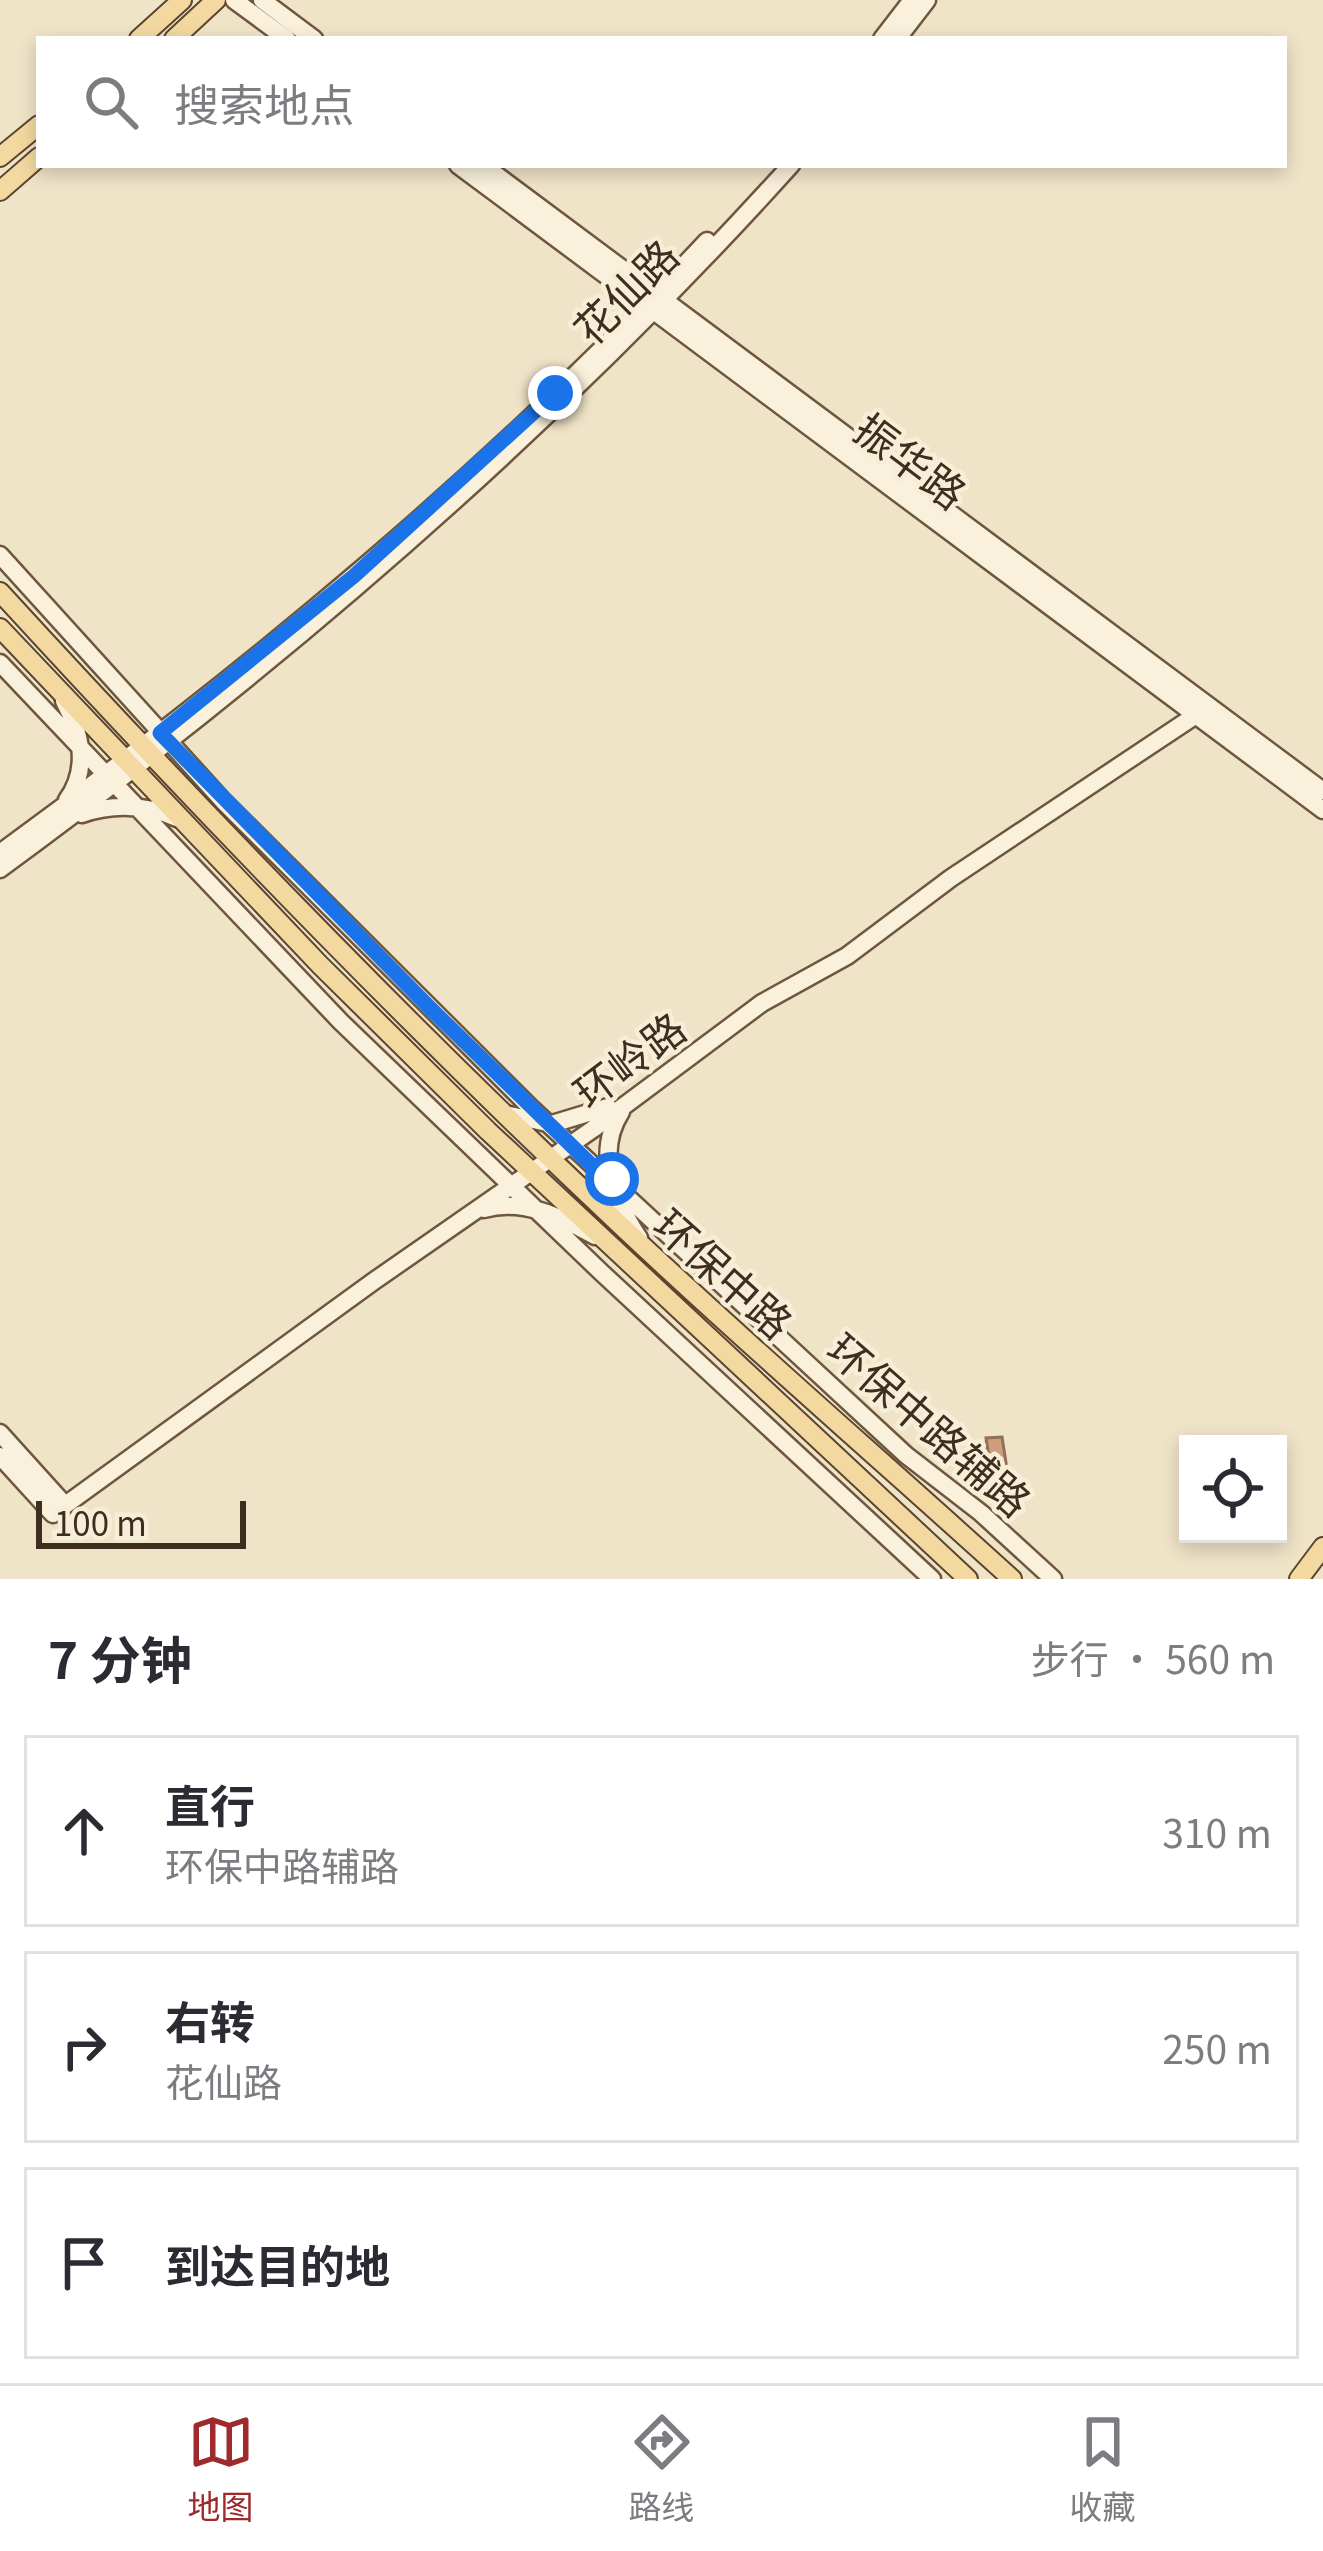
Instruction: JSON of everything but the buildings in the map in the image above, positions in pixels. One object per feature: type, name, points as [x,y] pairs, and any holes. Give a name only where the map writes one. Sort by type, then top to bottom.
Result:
[{"type":"main road","points":[[142,36],[182,0]]},
{"type":"main road","points":[[177,36],[217,0]]},
{"type":"main road","points":[[0,157],[36,127]]},
{"type":"main road","points":[[0,191],[36,160]]},
{"type":"main road","name":"环保中路","points":[[0,592],[147,751],[504,1114],[646,1249],[1012,1579]]},
{"type":"main road","name":"环保中路","points":[[0,628],[177,818],[488,1131],[968,1579]]},
{"type":"main road","points":[[1298,1579],[1323,1547]]},
{"type":"street","points":[[234,0],[283,36]]},
{"type":"street","points":[[262,0],[310,36]]},
{"type":"street","points":[[884,36],[913,0]]},
{"type":"street","points":[[899,36],[927,0]]},
{"type":"street","name":"振华路","points":[[462,168],[655,303],[1323,791]]},
{"type":"street","name":"振华路","points":[[487,168],[655,303],[1323,810]]},
{"type":"street","name":"花仙路","points":[[655,303],[773,168]]},
{"type":"street","name":"花仙路","points":[[0,869],[444,514],[788,168]]},
{"type":"street","name":"环保中路辅路","points":[[0,555],[188,763],[566,1142],[906,1455],[981,1513],[1053,1579]]},
{"type":"street","points":[[0,663],[341,1022],[932,1579]]},
{"type":"street","points":[[90,690],[117,707],[141,712],[208,703]]},
{"type":"street","points":[[61,694],[81,750],[78,784],[61,816]]},
{"type":"street","points":[[208,703],[193,735],[188,763],[190,783],[210,816]]},
{"type":"street","name":"环岭路","points":[[56,1507],[474,1206],[504,1179],[528,1169],[629,1102],[762,1003],[847,956],[936,889],[1193,713]]},
{"type":"street","name":"环岭路","points":[[566,1142],[756,998],[842,950],[946,873],[1193,713]]},
{"type":"street","points":[[61,816],[135,807],[177,818]]},
{"type":"street","name":"花仙路","points":[[0,853],[61,816]]},
{"type":"street","points":[[629,1102],[614,1122],[607,1144],[614,1187],[646,1249]]},
{"type":"street","points":[[504,1114],[548,1124],[567,1123],[608,1106]]},
{"type":"street","points":[[488,1131],[504,1179]]},
{"type":"street","points":[[474,1206],[536,1210],[604,1242]]},
{"type":"street","name":"环岭路","points":[[56,1507],[87,1480],[474,1206]]},
{"type":"street","points":[[0,1433],[41,1479],[56,1507]]},
{"type":"street","points":[[0,1456],[56,1507]]},
{"type":"street","points":[[41,1479],[59,1487],[87,1480]]},
{"type":"route","points":[[555,393],[354,576],[160,733],[614,1187],[612,1179]]}]
